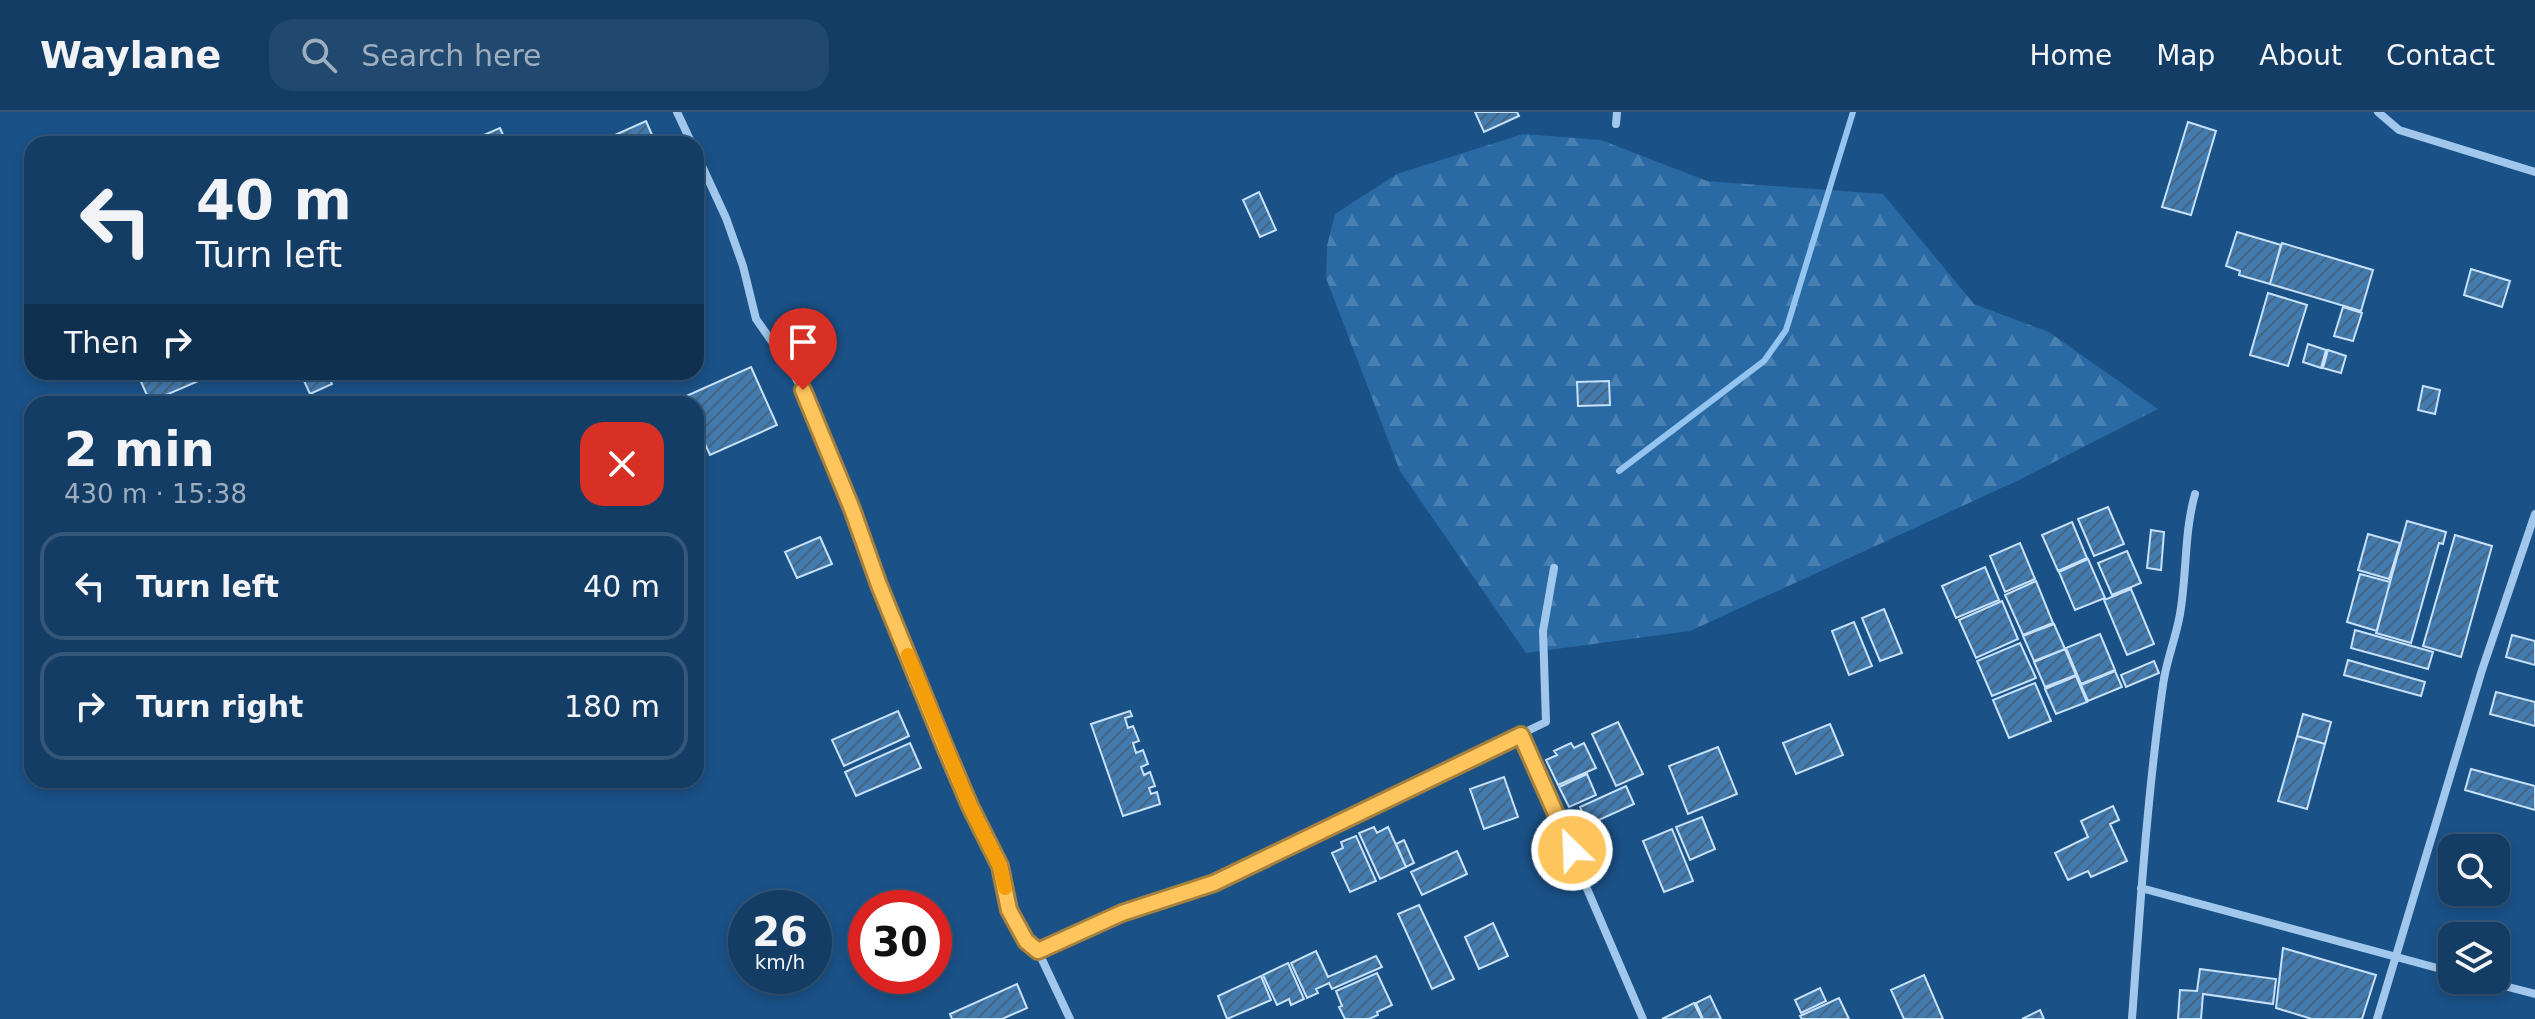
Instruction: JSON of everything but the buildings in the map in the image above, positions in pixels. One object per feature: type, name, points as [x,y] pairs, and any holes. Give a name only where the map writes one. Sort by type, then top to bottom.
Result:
[{"type":"street","points":[[677,112],[688,136]]},
{"type":"street","points":[[1616,124],[1617,112]]},
{"type":"street","points":[[2378,112],[2399,130],[2535,172]]},
{"type":"street","points":[[704,170],[743,266],[756,319],[790,367],[814,413],[945,747],[1000,866],[1009,910],[1026,941],[1038,951],[1070,1019]]},
{"type":"street","points":[[2132,1019],[2141,888],[2163,682],[2180,615],[2188,521],[2195,494]]},
{"type":"street","points":[[2377,1019],[2482,670],[2535,514]]},
{"type":"street","points":[[1038,951],[1122,913],[1214,883],[1546,722],[1543,631],[1554,568]]},
{"type":"street","points":[[1521,735],[1643,1019]]},
{"type":"street","points":[[2141,888],[2438,969]]},
{"type":"street","points":[[2510,988],[2535,994]]},
{"type":"green space","points":[[1523,134],[1601,140],[1707,181],[1883,194],[1974,304],[2049,332],[2158,409],[2017,481],[1690,631],[1526,653],[1400,471],[1326,278],[1327,246],[1335,214],[1397,174]]},
{"type":"waterway","points":[[1619,471],[1764,361],[1786,330],[1853,112]]},
{"type":"slow traffic","points":[[908,655],[970,806],[1000,866],[1005,888]]},
{"type":"route","points":[[803,390],[945,747],[1000,866],[1014,922],[1026,941],[1038,951],[1122,913],[1214,883],[1521,735],[1572,850]]}]
